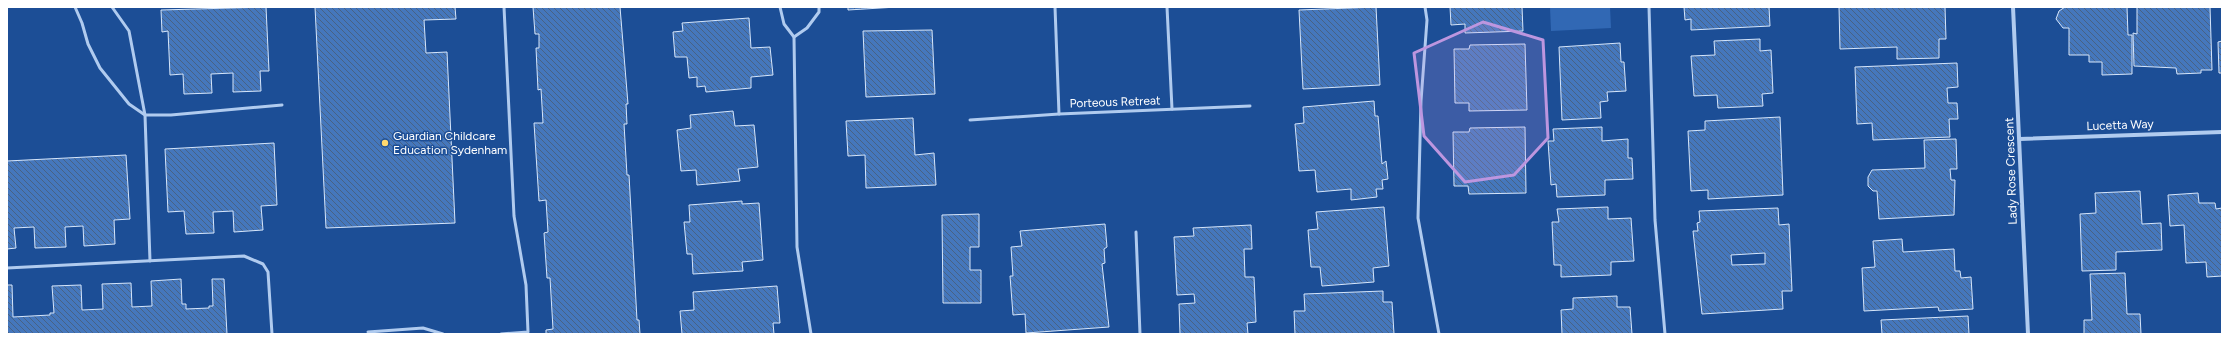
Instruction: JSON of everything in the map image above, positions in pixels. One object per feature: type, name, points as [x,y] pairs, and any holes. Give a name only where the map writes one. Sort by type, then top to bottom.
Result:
[{"type":"street","name":"Lady Rose Crescent","points":[[2013,7],[2028,334]]},
{"type":"street","name":"Lucetta Way","points":[[2020,139],[2222,132]]},
{"type":"lane","points":[[75,7],[82,23],[88,44],[100,68],[129,104],[145,115],[171,115],[282,105]]},
{"type":"lane","points":[[112,7],[129,31],[145,115],[150,261]]},
{"type":"lane","points":[[501,334],[528,332],[526,285],[514,216],[504,7]]},
{"type":"lane","points":[[780,7],[784,24],[794,37],[797,247],[811,334]]},
{"type":"lane","points":[[794,37],[807,28],[819,12],[819,7]]},
{"type":"lane","name":"Porteous Retreat","points":[[1055,7],[1059,114]]},
{"type":"lane","name":"Porteous Retreat","points":[[1167,7],[1172,109]]},
{"type":"lane","points":[[1425,7],[1427,20],[1421,101],[1418,218],[1439,334]]},
{"type":"lane","points":[[1649,7],[1655,220],[1665,334]]},
{"type":"lane","name":"Porteous Retreat","points":[[970,120],[1059,114],[1250,106]]},
{"type":"lane","points":[[1136,232],[1140,334]]},
{"type":"lane","points":[[7,268],[244,256],[263,264],[268,272],[272,334]]},
{"type":"lane","points":[[368,332],[424,328],[443,334]]},
{"type":"highlighted area","points":[[1483,22],[1543,40],[1548,138],[1514,175],[1465,182],[1424,136],[1414,53]]},
{"type":"shaded area","points":[[1550,7],[1610,7],[1611,28],[1551,31]]},
{"type":"building","points":[[266,7],[269,71],[260,71],[261,91],[233,92],[233,73],[211,74],[212,93],[184,94],[183,74],[170,75],[168,31],[162,32],[161,10]]},
{"type":"building","points":[[315,7],[455,7],[456,19],[424,20],[426,53],[447,52],[455,223],[326,228]]},
{"type":"building","points":[[533,7],[620,7],[628,104],[626,104],[627,124],[624,124],[627,175],[629,175],[637,320],[639,320],[640,334],[546,334],[546,330],[553,329],[550,278],[547,278],[544,233],[548,232],[546,200],[539,201],[534,123],[543,123],[541,89],[538,90],[536,48],[539,48],[539,34],[535,34]]},
{"type":"building","points":[[848,7],[897,7],[848,10]]},
{"type":"building","points":[[1376,7],[1380,85],[1303,89],[1299,10]]},
{"type":"building","points":[[1450,7],[1522,7],[1523,31],[1465,33],[1465,24],[1451,25]]},
{"type":"building","points":[[1684,7],[1769,7],[1770,26],[1691,30],[1691,19],[1685,20]]},
{"type":"building","points":[[1839,7],[1945,7],[1946,39],[1939,39],[1939,58],[1897,59],[1897,47],[1840,49]]},
{"type":"building","points":[[2065,7],[2127,7],[2128,35],[2132,35],[2132,74],[2102,75],[2102,62],[2089,62],[2089,55],[2069,55],[2069,28],[2063,28],[2056,19],[2059,11]]},
{"type":"building","points":[[2137,7],[2210,7],[2212,70],[2201,70],[2201,73],[2177,74],[2176,68],[2134,66],[2133,33],[2137,34]]},
{"type":"building","points":[[749,18],[751,48],[770,47],[773,75],[751,77],[751,88],[706,92],[705,86],[697,87],[697,77],[689,78],[687,57],[675,57],[673,32],[683,31],[682,23]]},
{"type":"building","points":[[932,30],[935,94],[866,97],[863,31]]},
{"type":"building","points":[[1760,39],[1760,51],[1771,50],[1773,93],[1762,94],[1763,106],[1718,108],[1717,95],[1694,96],[1691,56],[1715,55],[1714,41]]},
{"type":"building","points":[[2222,41],[2222,73],[2219,73],[2218,42]]},
{"type":"building","points":[[1620,43],[1621,62],[1624,62],[1626,91],[1607,92],[1608,101],[1600,102],[1601,118],[1562,120],[1559,47]]},
{"type":"building","points":[[1525,44],[1527,110],[1469,111],[1469,103],[1455,103],[1454,49],[1469,49],[1470,45]]},
{"type":"building","points":[[1957,63],[1958,87],[1947,88],[1948,103],[1957,103],[1958,119],[1949,119],[1950,137],[1873,140],[1872,123],[1857,124],[1855,67]]},
{"type":"building","points":[[1374,101],[1375,116],[1378,116],[1382,164],[1386,161],[1388,179],[1382,180],[1383,189],[1376,189],[1377,197],[1351,200],[1351,189],[1317,192],[1315,170],[1299,171],[1295,124],[1304,123],[1303,107]]},
{"type":"building","points":[[733,111],[735,126],[754,125],[758,167],[738,169],[740,181],[697,185],[696,170],[681,171],[677,130],[691,128],[690,115]]},
{"type":"building","points":[[1780,117],[1783,195],[1708,199],[1708,190],[1691,191],[1688,131],[1705,130],[1705,121]]},
{"type":"building","points":[[913,118],[915,155],[934,153],[936,185],[866,188],[865,155],[848,156],[846,121]]},
{"type":"building","points":[[1525,127],[1526,193],[1469,194],[1468,186],[1454,186],[1453,132],[1469,132],[1470,128]]},
{"type":"building","points":[[1602,127],[1602,141],[1628,139],[1628,158],[1632,158],[1633,179],[1605,180],[1605,195],[1557,197],[1556,184],[1551,185],[1548,141],[1554,141],[1553,129]]},
{"type":"building","points":[[1956,139],[1957,169],[1950,169],[1951,180],[1955,180],[1954,215],[1879,219],[1877,191],[1873,191],[1868,186],[1868,177],[1872,170],[1925,168],[1924,140]]},
{"type":"building","points":[[274,143],[277,205],[261,206],[263,230],[234,232],[233,211],[213,212],[214,233],[186,234],[184,211],[168,212],[165,149]]},
{"type":"building","points":[[126,155],[130,219],[114,220],[115,244],[84,246],[83,226],[65,227],[66,247],[35,248],[34,227],[14,228],[16,248],[7,249],[7,161]]},
{"type":"building","points":[[2140,191],[2142,224],[2161,223],[2162,250],[2116,252],[2116,270],[2082,271],[2080,214],[2096,213],[2095,193]]},
{"type":"building","points":[[2198,193],[2199,203],[2215,203],[2216,209],[2222,208],[2222,276],[2207,277],[2206,262],[2186,263],[2184,225],[2170,226],[2168,195]]},
{"type":"building","points":[[742,201],[742,204],[759,203],[763,260],[742,262],[743,271],[693,274],[692,254],[687,254],[684,222],[690,222],[689,205]]},
{"type":"building","points":[[1384,207],[1389,266],[1373,268],[1374,282],[1322,286],[1320,267],[1311,267],[1308,230],[1318,229],[1316,212]]},
{"type":"building","points":[[1608,207],[1608,219],[1631,218],[1634,261],[1611,262],[1611,275],[1561,277],[1561,265],[1554,265],[1552,222],[1559,222],[1557,209]]},
{"type":"building","points":[[1778,208],[1779,225],[1789,224],[1792,291],[1782,291],[1783,309],[1702,314],[1693,231],[1698,231],[1697,223],[1700,222],[1699,211]],"holes":[[[1765,253],[1765,264],[1732,265],[1731,255]]]},
{"type":"building","points":[[979,214],[979,247],[970,247],[970,270],[981,270],[981,303],[943,303],[942,215]]},
{"type":"building","points":[[1105,224],[1107,247],[1104,249],[1105,263],[1102,264],[1109,327],[1026,333],[1025,314],[1013,315],[1010,276],[1013,276],[1011,247],[1022,246],[1020,231]]},
{"type":"building","points":[[1251,225],[1252,249],[1244,249],[1245,277],[1254,277],[1256,322],[1247,323],[1248,334],[1180,334],[1179,304],[1195,303],[1194,294],[1177,295],[1174,237],[1194,236],[1193,228]]},
{"type":"building","points":[[1902,239],[1903,252],[1954,249],[1955,271],[1960,271],[1961,278],[1971,277],[1973,309],[1939,311],[1938,307],[1864,311],[1862,268],[1875,267],[1873,241]]},
{"type":"building","points":[[2125,273],[2127,314],[2140,314],[2141,334],[2084,334],[2084,320],[2092,320],[2090,274]]},
{"type":"building","points":[[181,279],[182,304],[186,304],[186,309],[209,308],[209,306],[213,306],[212,279],[224,279],[227,334],[7,334],[7,285],[12,285],[13,317],[50,315],[50,313],[54,313],[52,286],[81,285],[82,310],[103,309],[102,284],[131,283],[132,307],[152,306],[151,281]]},
{"type":"building","points":[[777,286],[780,323],[773,323],[774,334],[682,334],[680,311],[694,310],[693,292]]},
{"type":"building","points":[[1383,291],[1383,302],[1392,302],[1394,334],[1295,334],[1294,311],[1305,311],[1304,294]]},
{"type":"building","points":[[1617,296],[1617,307],[1630,307],[1632,334],[1562,334],[1561,310],[1573,309],[1573,298]]},
{"type":"building","points":[[1968,316],[1969,334],[1882,334],[1881,320]]},
{"type":"place","name":"Guardian Childcare Education Sydenham","points":[[385,143]]}]
